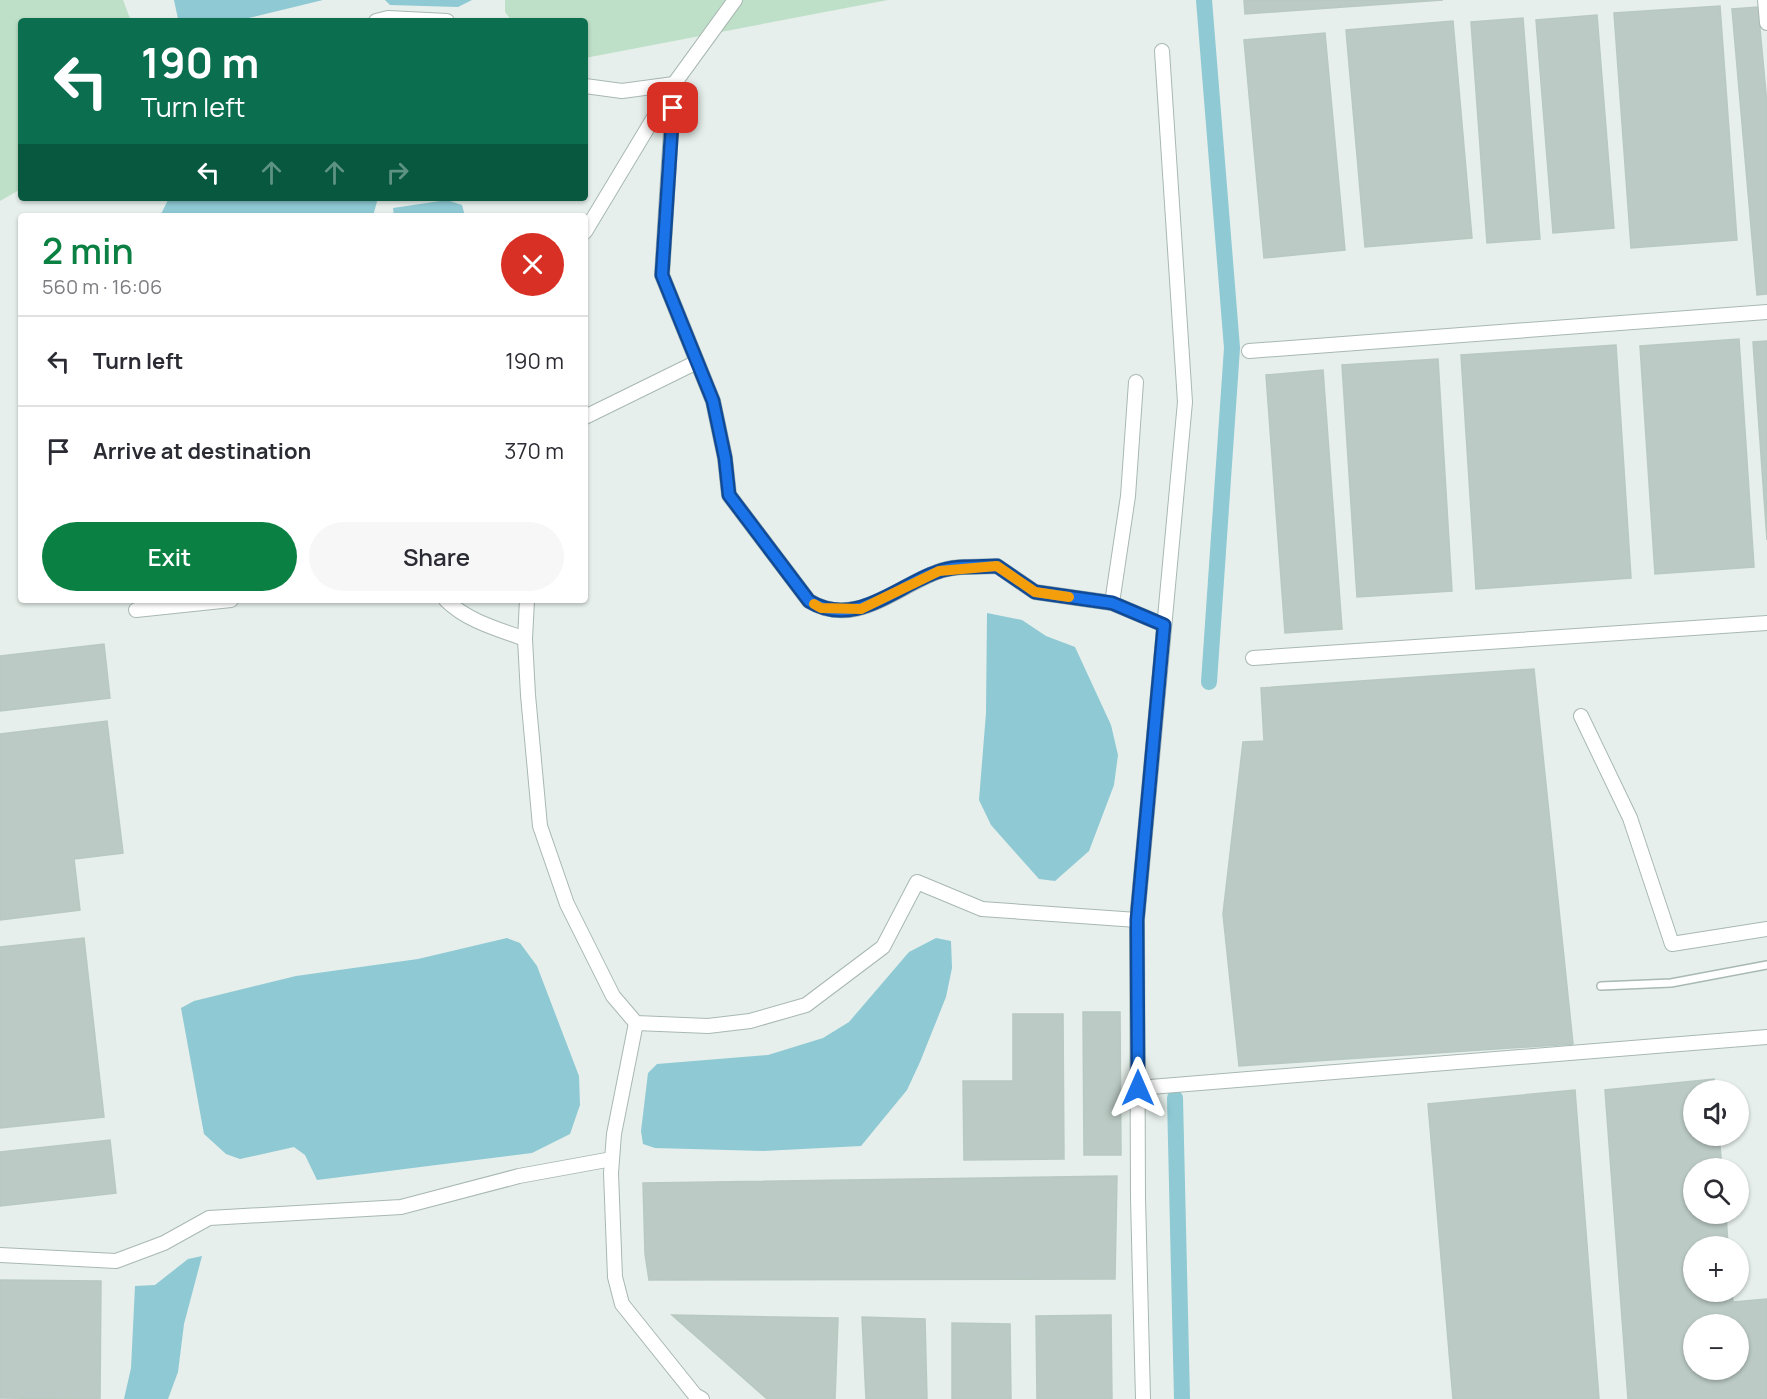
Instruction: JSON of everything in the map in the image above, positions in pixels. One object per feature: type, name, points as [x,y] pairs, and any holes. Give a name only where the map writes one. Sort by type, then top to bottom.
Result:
[{"type":"street","points":[[588,227],[674,84],[735,0]]},
{"type":"street","points":[[1765,0],[1767,23]]},
{"type":"street","points":[[1143,1399],[1137,920],[1185,402],[1162,51]]},
{"type":"street","points":[[588,86],[622,91],[674,84]]},
{"type":"street","points":[[674,84],[662,275],[713,401],[725,458],[729,495],[809,601],[821,608],[861,609],[939,571],[997,566],[1035,592],[1112,603],[1164,625]]},
{"type":"street","points":[[1249,351],[1767,312]]},
{"type":"street","points":[[588,416],[697,362]]},
{"type":"street","points":[[1112,603],[1128,496],[1136,382]]},
{"type":"street","points":[[136,610],[202,603]]},
{"type":"street","points":[[449,603],[456,610],[476,621],[525,639]]},
{"type":"street","points":[[527,603],[525,639],[528,695],[540,826],[567,904],[613,996],[636,1023],[708,1026],[750,1021],[806,1005],[884,947],[917,882],[982,909],[1137,920]]},
{"type":"street","points":[[1253,658],[1767,623]]},
{"type":"street","points":[[1581,716],[1630,818],[1672,944],[1767,930]]},
{"type":"street","points":[[636,1023],[614,1134],[612,1159],[615,1277],[622,1304],[695,1395],[702,1399]]},
{"type":"street","points":[[1138,1088],[1767,1037]]},
{"type":"street","points":[[0,1255],[116,1261],[164,1243],[209,1218],[401,1207],[519,1176],[612,1159]]},
{"type":"lane","points":[[1601,986],[1671,983],[1767,965]]},
{"type":"green space","points":[[0,0],[123,0],[130,18],[18,18],[18,191],[0,201]]},
{"type":"green space","points":[[505,0],[888,0],[588,57],[588,18],[510,18],[505,12]]},
{"type":"water","points":[[174,0],[323,0],[248,18],[178,18]]},
{"type":"water","points":[[385,0],[472,0],[458,7],[390,5]]},
{"type":"water","points":[[168,201],[377,201],[374,213],[162,213]]},
{"type":"water","points":[[450,201],[462,205],[464,213],[394,213],[393,208]]},
{"type":"water","points":[[987,613],[1022,620],[1046,636],[1075,647],[1111,725],[1118,755],[1114,785],[1089,851],[1055,881],[1039,879],[991,825],[979,800],[986,713]]},
{"type":"water","points":[[507,938],[520,943],[537,966],[579,1076],[580,1105],[570,1134],[532,1153],[317,1180],[305,1155],[294,1147],[240,1159],[226,1154],[204,1134],[181,1008],[194,1001],[296,976],[418,959]]},
{"type":"water","points":[[936,938],[951,941],[952,968],[946,997],[907,1090],[861,1146],[763,1151],[655,1148],[643,1144],[641,1131],[648,1073],[657,1064],[768,1055],[823,1038],[849,1022],[909,952]]},
{"type":"water","points":[[202,1256],[184,1324],[178,1372],[168,1399],[124,1399],[131,1368],[135,1286],[155,1285],[188,1259]]},
{"type":"building","points":[[1244,0],[1443,0],[1245,14]]},
{"type":"building","points":[[1720,6],[1737,240],[1631,248],[1614,13]]},
{"type":"building","points":[[1758,7],[1767,104],[1767,294],[1757,295],[1732,9]]},
{"type":"building","points":[[1597,15],[1614,228],[1553,233],[1536,20]]},
{"type":"building","points":[[1523,18],[1540,239],[1487,243],[1471,22]]},
{"type":"building","points":[[1453,21],[1472,238],[1365,247],[1346,30]]},
{"type":"building","points":[[1325,33],[1345,250],[1264,258],[1244,40]]},
{"type":"building","points":[[1739,339],[1754,567],[1655,574],[1640,346]]},
{"type":"building","points":[[1767,341],[1767,540],[1753,342]]},
{"type":"building","points":[[1616,345],[1631,578],[1476,589],[1461,355]]},
{"type":"building","points":[[1438,359],[1452,591],[1357,597],[1342,365]]},
{"type":"building","points":[[1323,370],[1342,629],[1285,633],[1266,375]]},
{"type":"building","points":[[104,644],[110,698],[0,711],[0,656]]},
{"type":"building","points":[[1534,669],[1573,1044],[1239,1066],[1223,914],[1243,742],[1264,741],[1261,688]]},
{"type":"building","points":[[107,721],[123,853],[74,859],[80,910],[0,920],[0,734]]},
{"type":"building","points":[[84,938],[104,1117],[0,1128],[0,947]]},
{"type":"building","points":[[1083,1012],[1120,1012],[1121,1155],[1084,1155]]},
{"type":"building","points":[[1013,1014],[1063,1014],[1064,1159],[964,1160],[963,1081],[1013,1081]]},
{"type":"building","points":[[1683,1082],[1683,1146],[1720,1146],[1721,1158],[1683,1158],[1683,1224],[1727,1224],[1727,1236],[1683,1236],[1683,1302],[1749,1302],[1767,1299],[1767,1399],[1628,1399],[1605,1090]]},
{"type":"building","points":[[1575,1090],[1599,1399],[1453,1399],[1428,1104]]},
{"type":"building","points":[[110,1140],[116,1193],[0,1206],[0,1152]]},
{"type":"building","points":[[1117,1176],[1115,1279],[649,1280],[645,1254],[643,1183]]},
{"type":"building","points":[[0,1280],[101,1281],[100,1399],[0,1398]]},
{"type":"building","points":[[672,1315],[838,1318],[835,1399],[767,1399]]},
{"type":"building","points":[[1111,1315],[1112,1399],[1037,1399],[1036,1316]]},
{"type":"building","points":[[862,1317],[925,1319],[927,1399],[866,1399]]},
{"type":"building","points":[[952,1323],[1010,1324],[1011,1399],[952,1399]]},
{"type":"waterway","points":[[1204,0],[1232,348],[1209,682]]},
{"type":"waterway","points":[[1175,1098],[1182,1399]]},
{"type":"slow traffic","points":[[814,604],[821,608],[861,609],[939,571],[997,566],[1035,592],[1069,597]]},
{"type":"route","points":[[673,108],[662,275],[713,401],[725,458],[729,495],[809,601],[821,608],[861,609],[939,571],[997,566],[1035,592],[1112,603],[1164,625],[1137,920],[1138,1088]]}]
